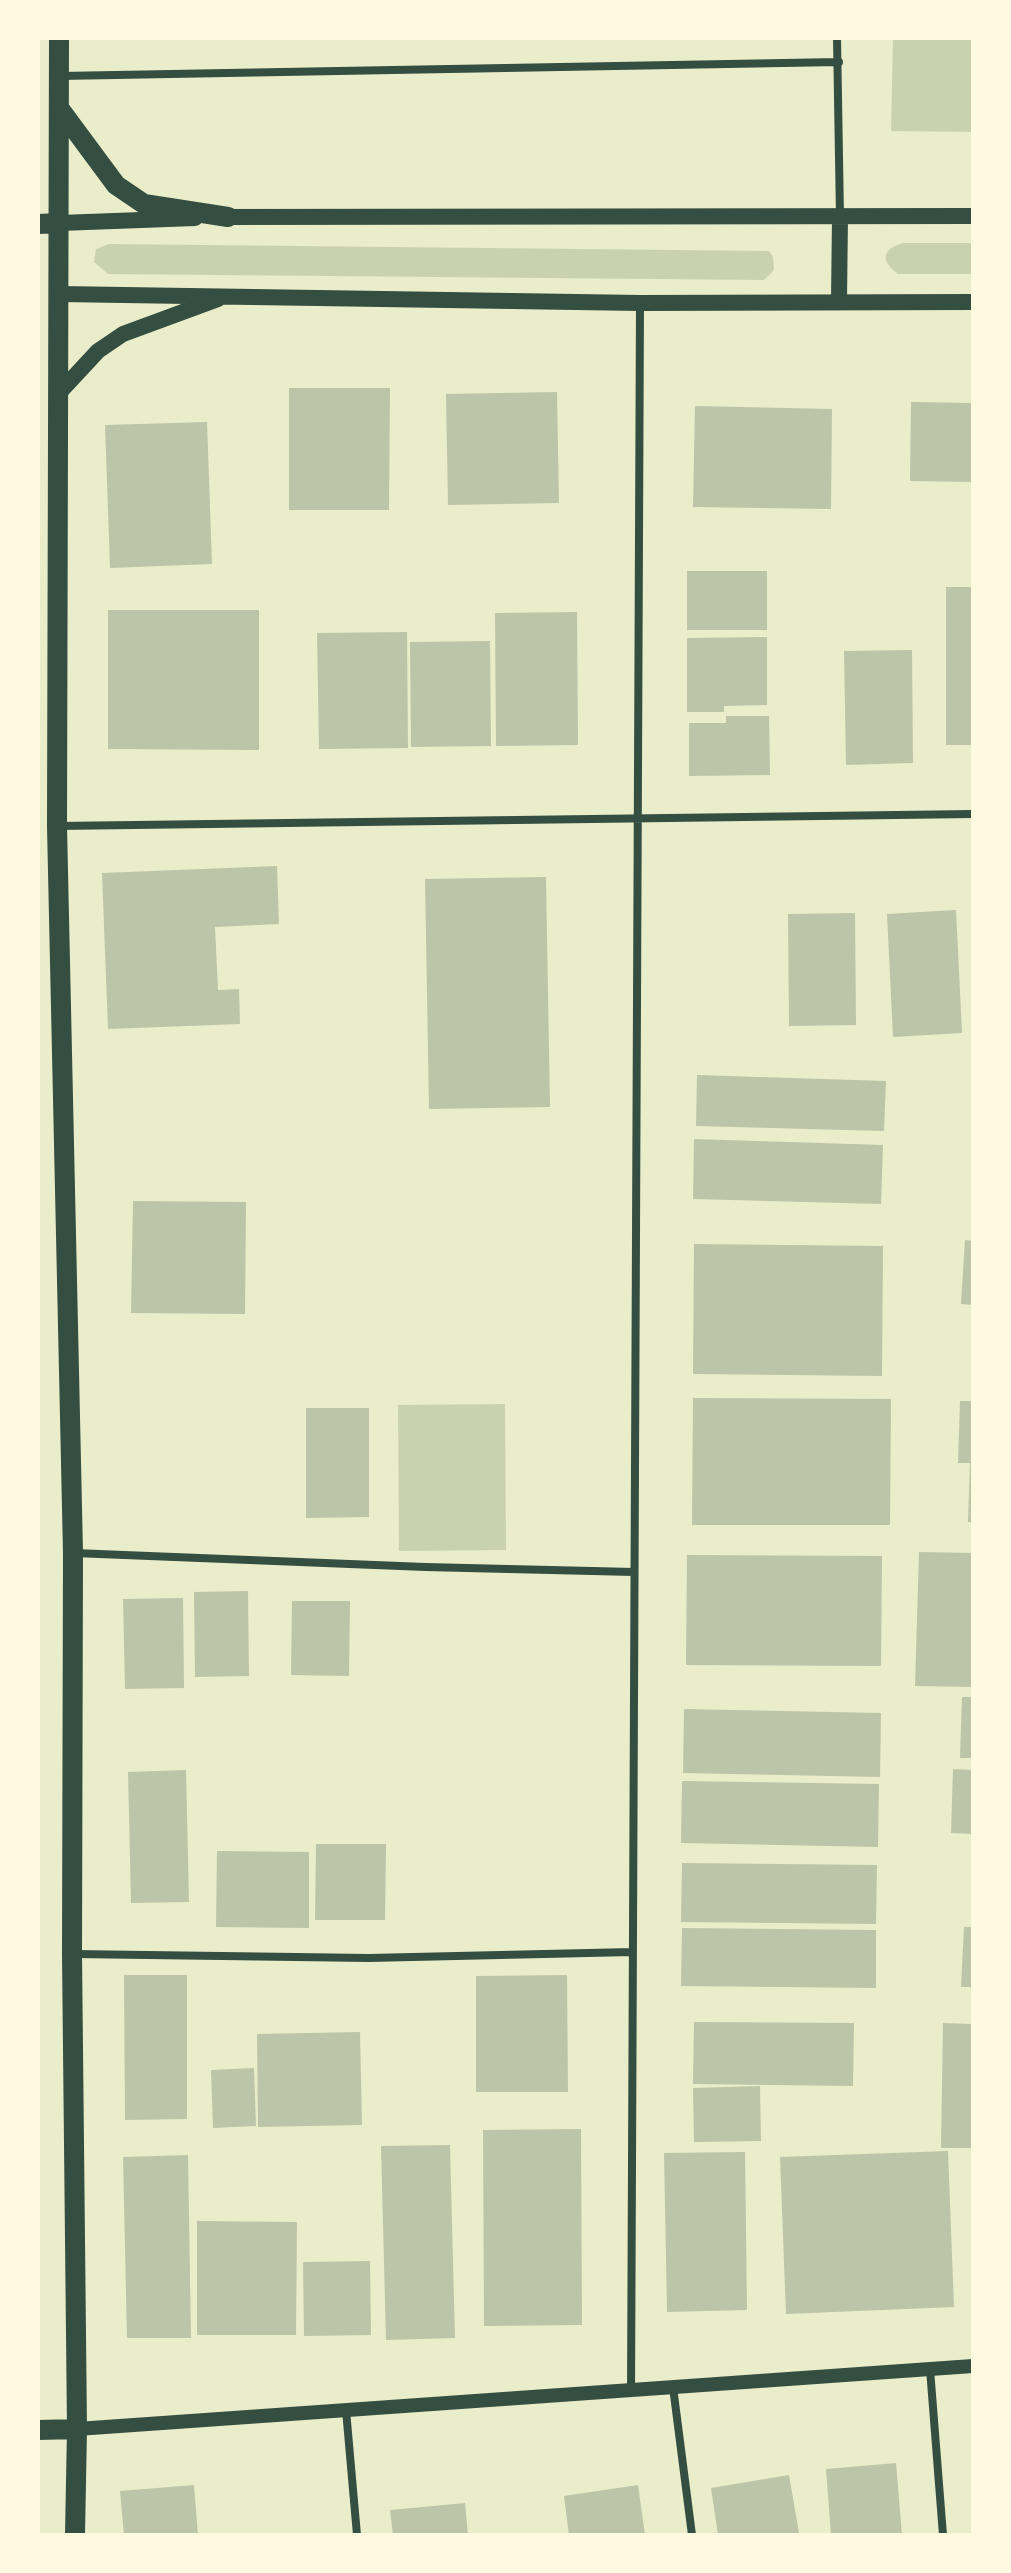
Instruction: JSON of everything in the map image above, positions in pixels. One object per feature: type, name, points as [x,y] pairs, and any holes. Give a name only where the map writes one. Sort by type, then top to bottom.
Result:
[{"type":"main road","points":[[59,38],[57,826],[73,1553],[75,2535]]},
{"type":"main road","points":[[59,108],[116,185],[144,204],[228,217]]},
{"type":"main road","points":[[38,224],[228,217],[973,216]]},
{"type":"main road","points":[[839,300],[840,217]]},
{"type":"main road","points":[[38,294],[640,303],[839,300],[973,302]]},
{"type":"main road","points":[[58,394],[98,351],[123,334],[229,295]]},
{"type":"main road","points":[[38,2430],[77,2429]]},
{"type":"street","points":[[837,38],[840,217]]},
{"type":"street","points":[[59,76],[839,62]]},
{"type":"street","points":[[631,2390],[640,303]]},
{"type":"street","points":[[57,826],[973,814]]},
{"type":"street","points":[[73,1553],[634,1572]]},
{"type":"street","points":[[72,1954],[369,1958],[632,1952]]},
{"type":"street","points":[[77,2429],[973,2366]]},
{"type":"street","points":[[930,2369],[943,2535]]},
{"type":"street","points":[[673,2387],[692,2535]]},
{"type":"street","points":[[346,2410],[357,2535]]},
{"type":"green space","points":[[893,38],[973,38],[973,132],[891,131]]},
{"type":"green space","points":[[903,243],[973,243],[973,274],[898,274],[888,265],[886,256],[887,252]]},
{"type":"green space","points":[[109,244],[769,251],[774,270],[764,280],[108,274],[94,262],[96,249]]},
{"type":"green space","points":[[505,1404],[506,1550],[399,1551],[398,1405]]},
{"type":"building","points":[[289,388],[390,388],[389,510],[289,510]]},
{"type":"building","points":[[557,392],[559,503],[448,505],[446,394]]},
{"type":"building","points":[[911,402],[973,403],[973,482],[910,481]]},
{"type":"building","points":[[695,406],[832,409],[831,509],[693,507]]},
{"type":"building","points":[[207,422],[212,564],[110,568],[105,425]]},
{"type":"building","points":[[687,571],[767,571],[767,630],[687,630]]},
{"type":"building","points":[[946,587],[973,587],[973,745],[946,745]]},
{"type":"building","points":[[108,610],[259,610],[259,750],[108,749]]},
{"type":"building","points":[[577,612],[578,745],[496,746],[495,613]]},
{"type":"building","points":[[407,632],[408,748],[319,749],[317,633]]},
{"type":"building","points":[[767,637],[767,705],[724,706],[724,712],[687,712],[687,638]]},
{"type":"building","points":[[490,641],[491,746],[411,747],[410,642]]},
{"type":"building","points":[[912,650],[913,763],[846,765],[844,651]]},
{"type":"building","points":[[726,716],[769,716],[770,775],[689,776],[689,723],[726,723]]},
{"type":"building","points":[[277,866],[279,924],[215,927],[218,990],[239,989],[240,1024],[108,1029],[102,873]]},
{"type":"building","points":[[546,877],[550,1107],[429,1109],[425,879]]},
{"type":"building","points":[[956,910],[962,1033],[893,1037],[887,914]]},
{"type":"building","points":[[855,913],[856,1025],[789,1026],[788,914]]},
{"type":"building","points":[[697,1075],[886,1081],[884,1131],[696,1126]]},
{"type":"building","points":[[694,1139],[883,1145],[881,1204],[693,1199]]},
{"type":"building","points":[[133,1201],[246,1202],[245,1314],[131,1313]]},
{"type":"building","points":[[965,1240],[973,1241],[973,1305],[961,1304]]},
{"type":"building","points":[[694,1244],[883,1246],[882,1376],[693,1374]]},
{"type":"building","points":[[693,1398],[891,1399],[890,1525],[692,1525]]},
{"type":"building","points":[[960,1401],[973,1401],[973,1522],[968,1522],[970,1463],[958,1463]]},
{"type":"building","points":[[306,1408],[369,1408],[369,1517],[306,1518]]},
{"type":"building","points":[[919,1552],[973,1553],[973,1687],[915,1686]]},
{"type":"building","points":[[687,1555],[882,1556],[881,1666],[686,1665]]},
{"type":"building","points":[[248,1591],[249,1676],[195,1677],[194,1592]]},
{"type":"building","points":[[183,1598],[184,1688],[125,1689],[123,1599]]},
{"type":"building","points":[[292,1601],[350,1601],[349,1676],[291,1675]]},
{"type":"building","points":[[962,1697],[973,1697],[973,1758],[960,1758]]},
{"type":"building","points":[[684,1709],[881,1713],[880,1777],[683,1773]]},
{"type":"building","points":[[953,1769],[973,1770],[973,1834],[951,1833]]},
{"type":"building","points":[[186,1770],[189,1902],[131,1903],[128,1772]]},
{"type":"building","points":[[682,1781],[879,1784],[878,1847],[681,1843]]},
{"type":"building","points":[[316,1844],[386,1844],[385,1920],[315,1920]]},
{"type":"building","points":[[217,1851],[309,1852],[309,1928],[216,1927]]},
{"type":"building","points":[[682,1863],[877,1865],[876,1924],[681,1922]]},
{"type":"building","points":[[964,1927],[973,1927],[973,1987],[961,1987]]},
{"type":"building","points":[[682,1928],[876,1930],[876,1988],[681,1986]]},
{"type":"building","points":[[124,1975],[187,1975],[187,2119],[125,2120]]},
{"type":"building","points":[[567,1975],[568,2092],[476,2092],[476,1976]]},
{"type":"building","points":[[694,2022],[854,2023],[853,2086],[693,2084]]},
{"type":"building","points":[[943,2023],[973,2024],[973,2148],[941,2148]]},
{"type":"building","points":[[360,2032],[362,2125],[258,2127],[257,2034]]},
{"type":"building","points":[[254,2068],[256,2126],[213,2128],[211,2070]]},
{"type":"building","points":[[760,2086],[761,2141],[694,2142],[693,2088]]},
{"type":"building","points":[[581,2129],[582,2325],[484,2326],[483,2130]]},
{"type":"building","points":[[450,2145],[455,2338],[386,2340],[381,2146]]},
{"type":"building","points":[[948,2151],[954,2307],[786,2314],[780,2157]]},
{"type":"building","points":[[745,2152],[747,2310],[667,2312],[664,2153]]},
{"type":"building","points":[[188,2155],[191,2338],[127,2338],[123,2157]]},
{"type":"building","points":[[197,2221],[297,2222],[296,2335],[197,2335]]},
{"type":"building","points":[[370,2261],[371,2335],[304,2336],[303,2262]]},
{"type":"building","points":[[896,2463],[902,2535],[831,2535],[826,2469]]},
{"type":"building","points":[[789,2475],[799,2533],[718,2535],[711,2488]]},
{"type":"building","points":[[194,2485],[198,2535],[124,2535],[120,2491]]},
{"type":"building","points":[[638,2485],[645,2535],[569,2535],[564,2496]]},
{"type":"building","points":[[465,2503],[468,2535],[393,2535],[390,2510]]}]
